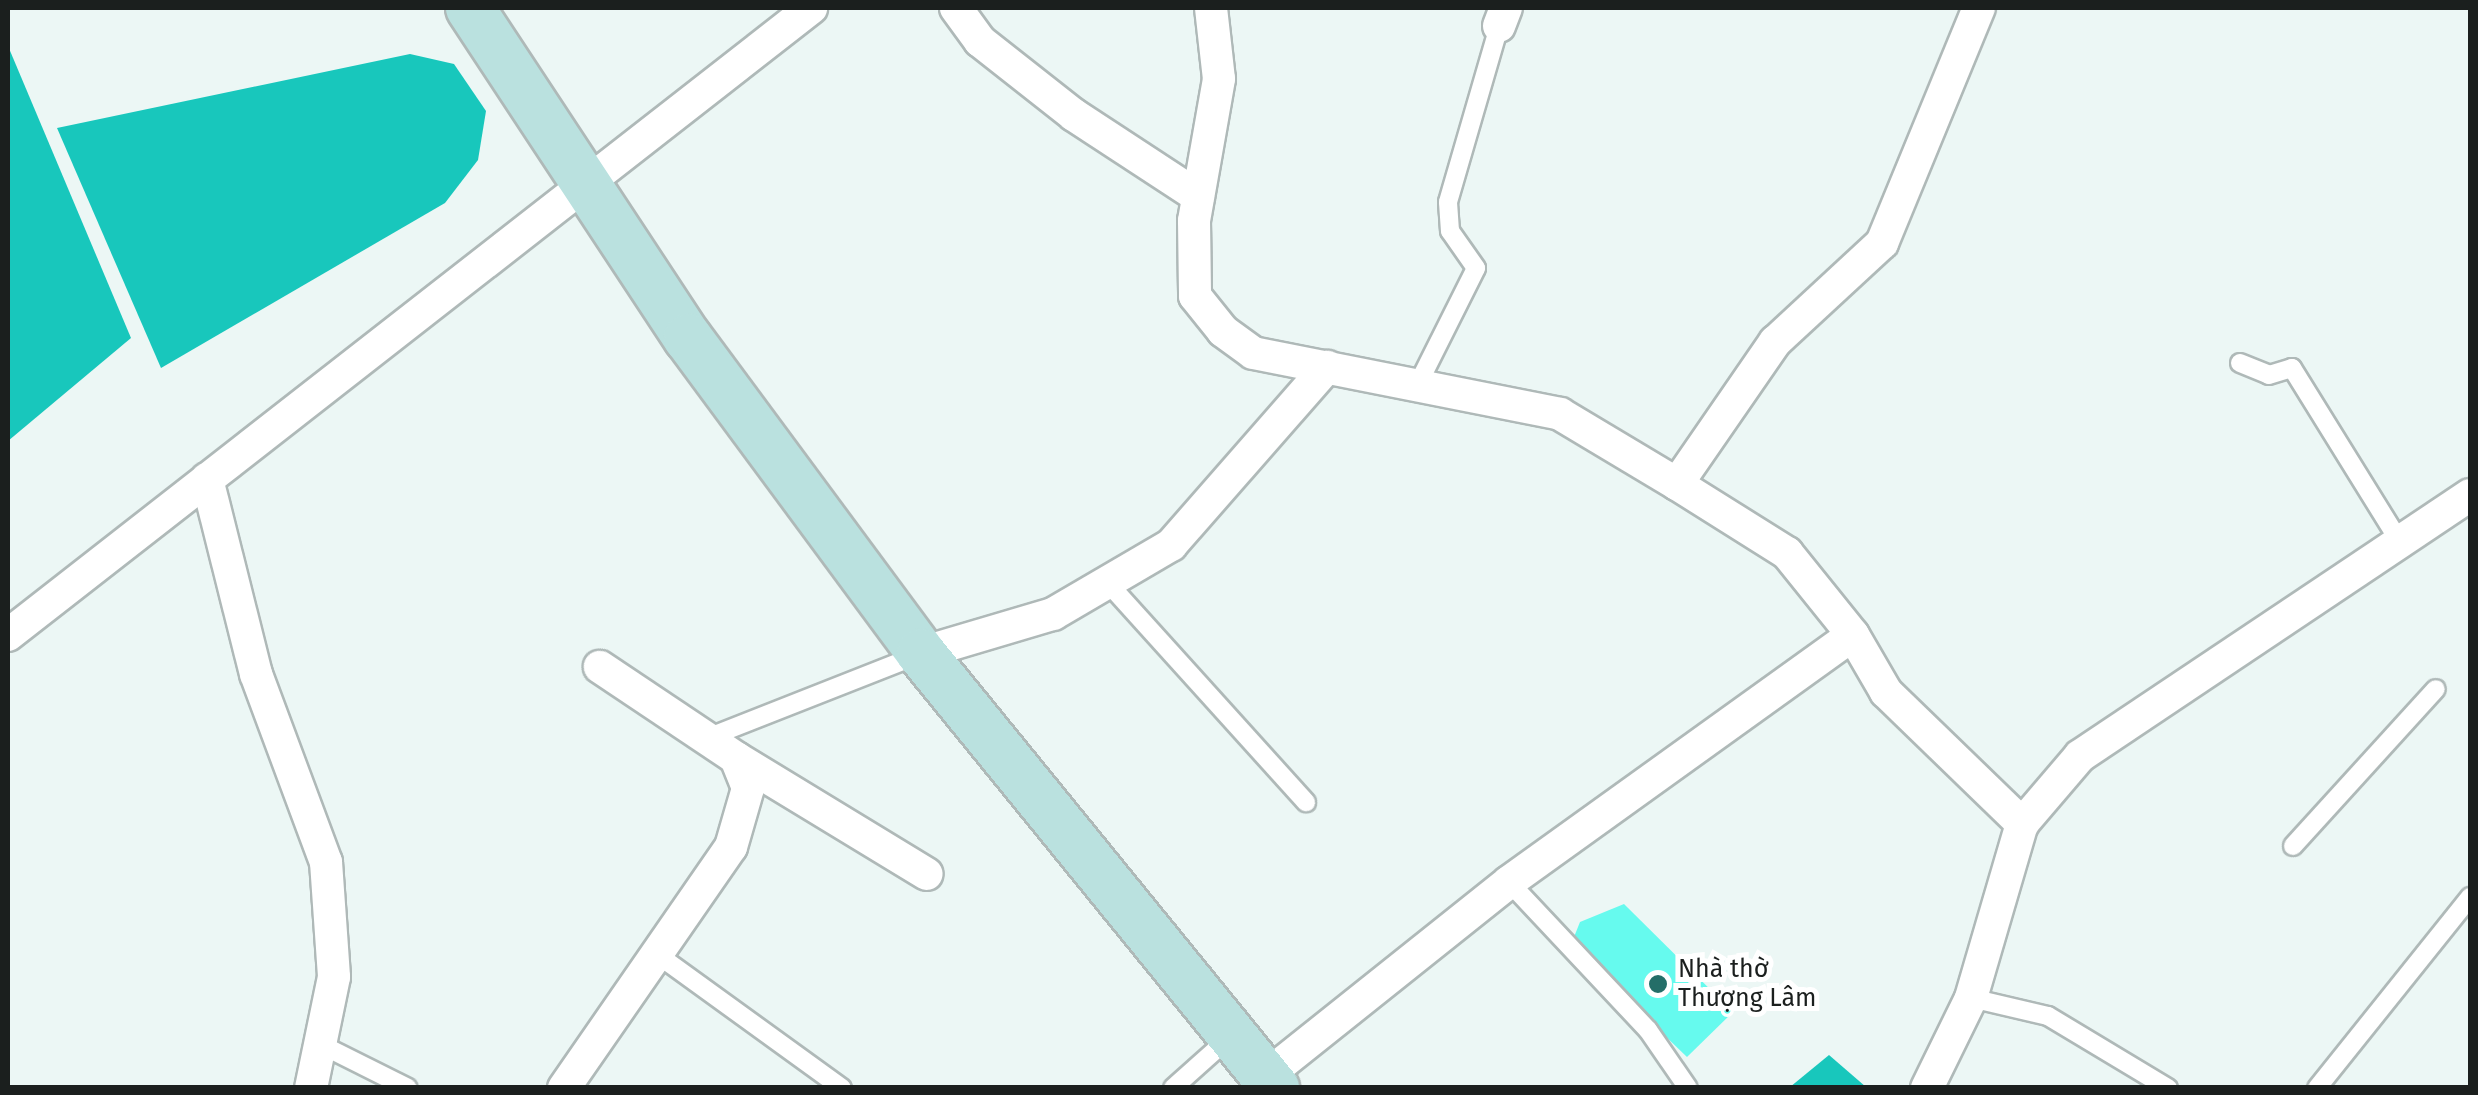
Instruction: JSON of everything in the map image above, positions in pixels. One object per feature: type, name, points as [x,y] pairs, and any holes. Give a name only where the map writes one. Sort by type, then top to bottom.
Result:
[{"type":"street","points":[[470,8],[590,180],[688,338],[921,654],[1270,1082],[1509,882],[1853,636]]},
{"type":"street","points":[[8,635],[810,8]]},
{"type":"street","points":[[956,8],[980,41],[1074,115],[1198,196]]},
{"type":"street","points":[[1212,8],[1219,79],[1198,196],[1196,296],[1253,353],[1416,388],[1456,387],[1560,414],[1787,553],[1853,636],[1886,692],[2022,824]]},
{"type":"street","points":[[1677,484],[1774,342],[1882,243],[1979,8]]},
{"type":"street","points":[[921,654],[1053,614],[1171,545],[1327,368]]},
{"type":"street","points":[[206,479],[256,674],[326,862],[334,976],[311,1088]]},
{"type":"street","points":[[1934,1085],[1971,998],[2022,824],[2080,756],[2470,494]]},
{"type":"street","points":[[600,666],[736,758],[927,874]]},
{"type":"street","points":[[564,1088],[654,952],[731,846],[748,788],[736,758]]},
{"type":"lane","points":[[1416,388],[1476,268],[1450,231],[1448,202],[1502,17]]},
{"type":"lane","points":[[2240,362],[2269,374],[2292,368],[2400,542]]},
{"type":"lane","points":[[1107,582],[1306,802]]},
{"type":"lane","points":[[706,738],[921,654]]},
{"type":"lane","points":[[2293,846],[2436,689]]},
{"type":"lane","points":[[1509,882],[1648,1030],[1688,1088]]},
{"type":"lane","points":[[2317,1088],[2470,897]]},
{"type":"lane","points":[[654,952],[842,1088]]},
{"type":"lane","points":[[1971,998],[2048,1016],[2168,1088]]},
{"type":"lane","points":[[1173,1088],[1234,1034]]},
{"type":"lane","points":[[320,1044],[408,1088]]},
{"type":"water","points":[[8,46],[131,338],[8,441]]},
{"type":"water","points":[[410,54],[454,64],[486,111],[478,160],[445,203],[161,368],[57,128]]},
{"type":"water","points":[[1829,1055],[1866,1087],[1790,1087]]},
{"type":"building","name":"Nhà thờ Thượng Lâm","points":[[1624,904],[1733,1012],[1687,1057],[1582,956],[1574,937],[1580,922]]},
{"type":"place","name":"Nhà thờ Thượng Lâm","points":[[1658,984]]}]
